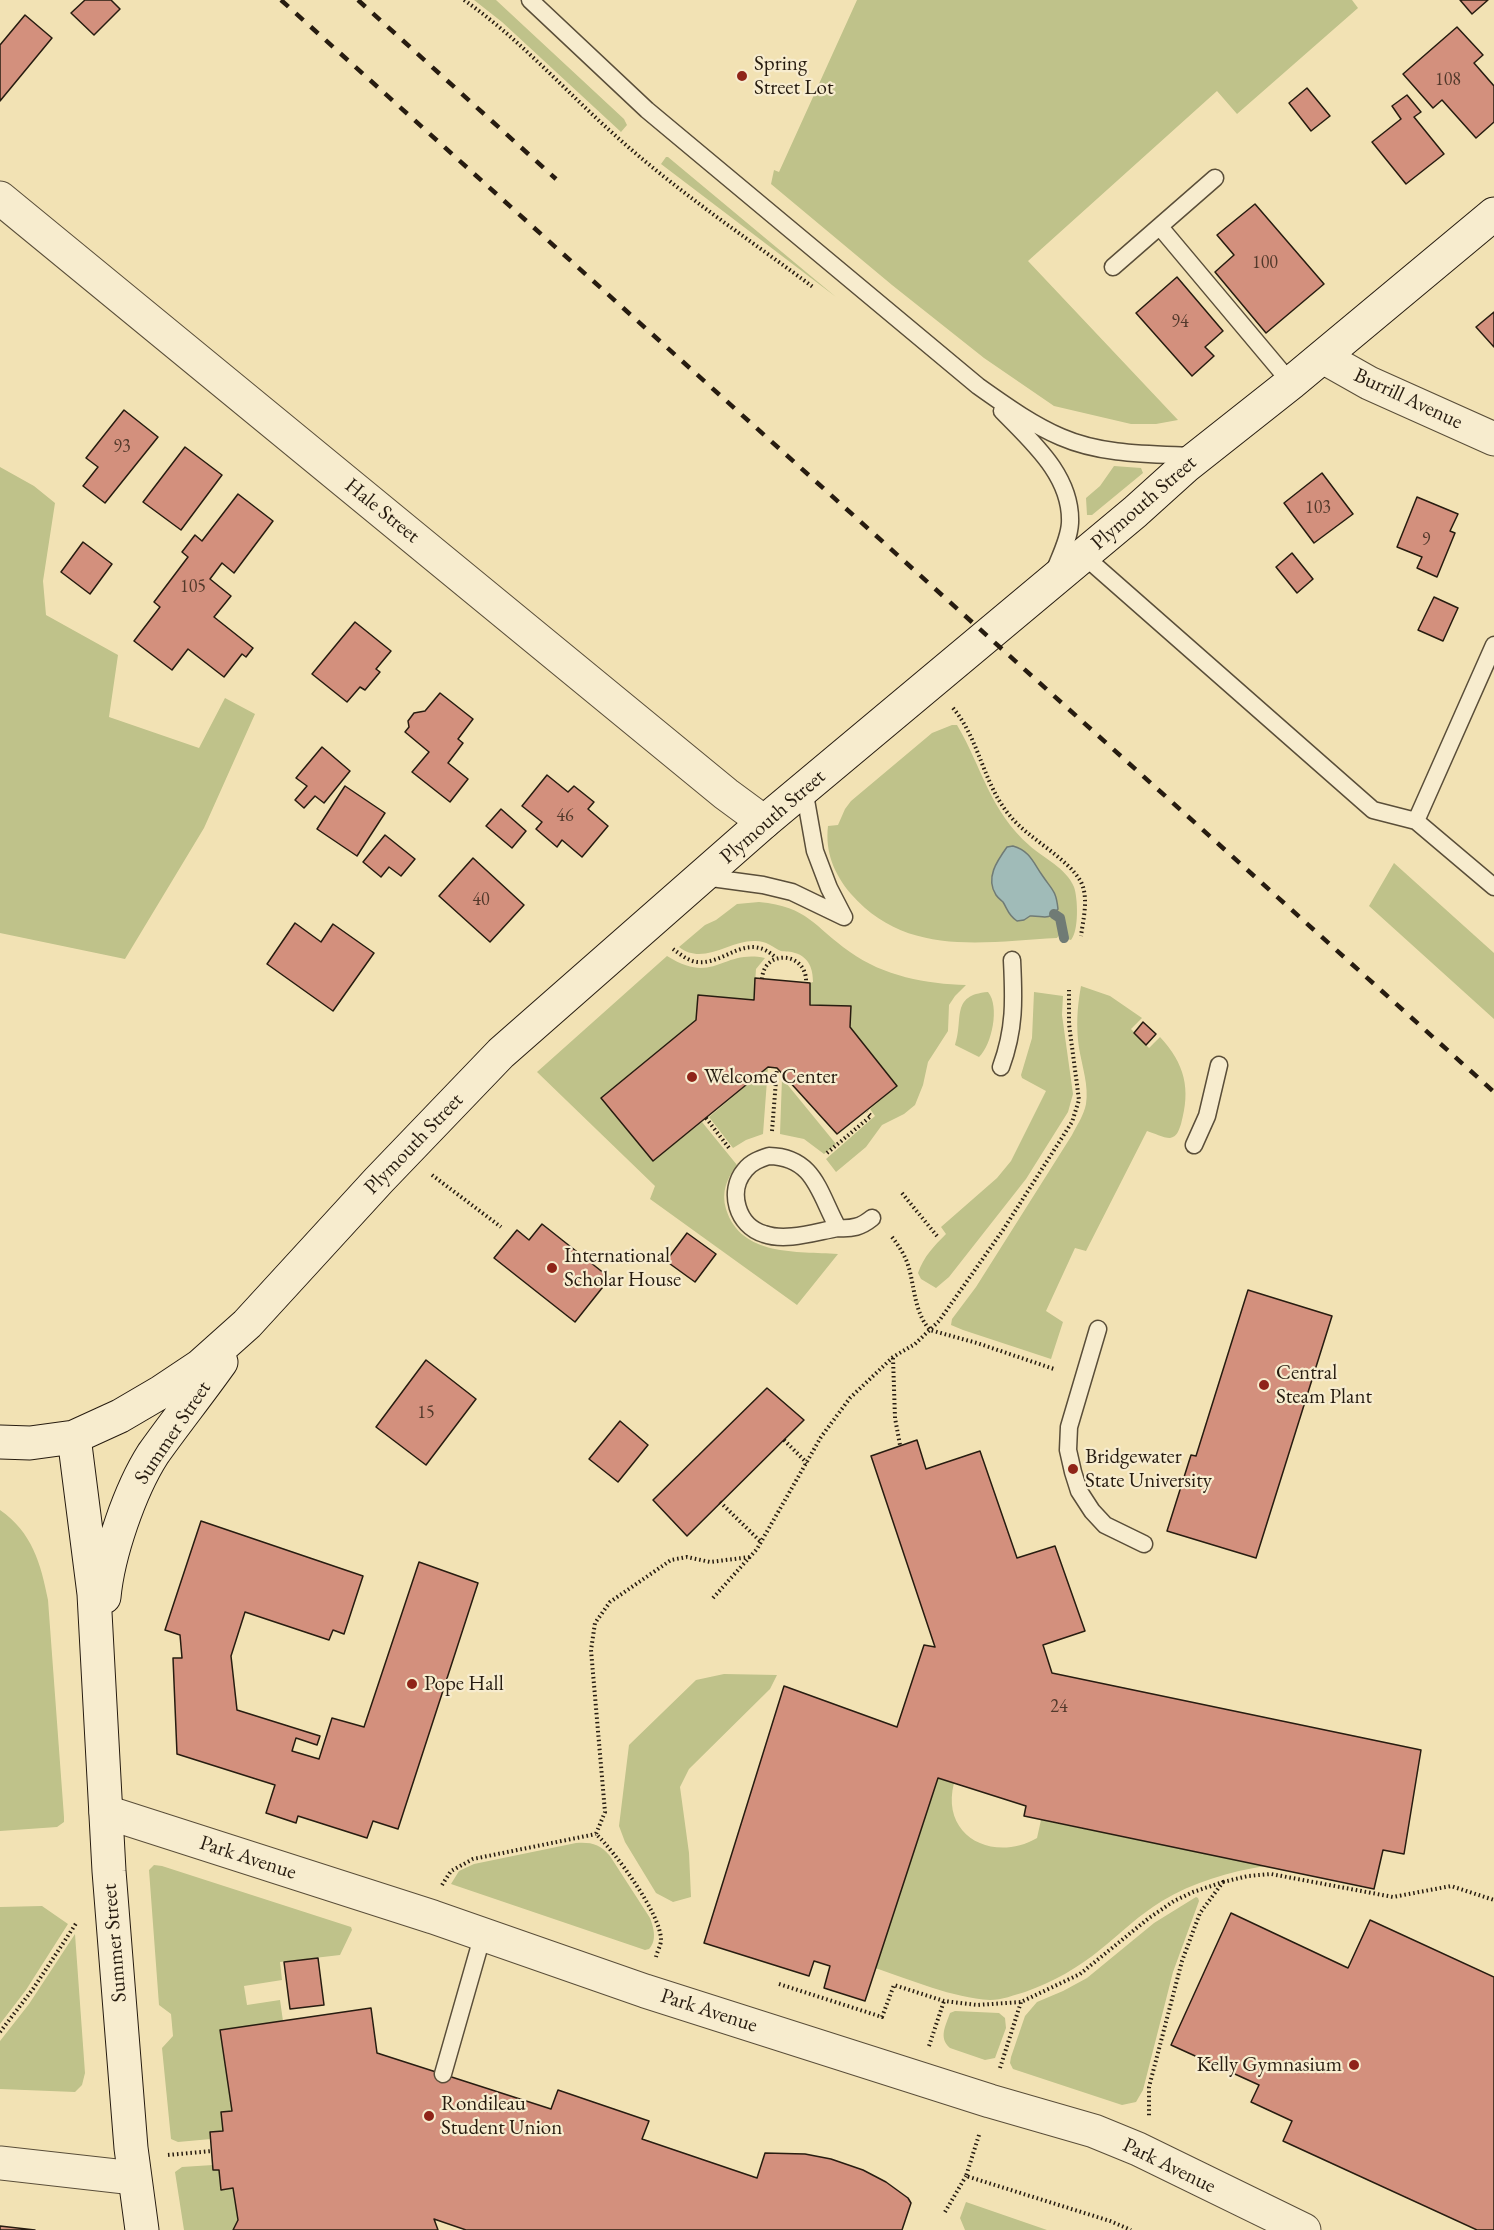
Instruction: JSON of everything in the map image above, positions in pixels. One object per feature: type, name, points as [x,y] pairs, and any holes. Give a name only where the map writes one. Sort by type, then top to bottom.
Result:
[{"type":"main road","name":"Hale Street","points":[[0,198],[726,794],[764,822]]},
{"type":"main road","name":"Plymouth Street","points":[[74,1437],[120,1416],[200,1366],[247,1324],[379,1180],[501,1053],[764,822],[1050,584],[1198,456],[1323,357],[1494,214]]},
{"type":"main road","name":"Burrill Avenue","points":[[1323,357],[1369,383],[1494,439]]},
{"type":"main road","name":"Summer Street","points":[[98,1655],[104,1589],[113,1550],[135,1489],[153,1455],[247,1324]]},
{"type":"main road","name":"Summer Street","points":[[74,1437],[94,1594],[106,1812],[134,2178],[142,2230]]},
{"type":"main road","points":[[0,1442],[30,1443],[74,1437]]},
{"type":"main road","name":"Park Avenue","points":[[106,1812],[433,1917],[679,2001],[1094,2132],[1138,2150],[1304,2230]]},
{"type":"main road","points":[[0,2163],[134,2178]]},
{"type":"lane","points":[[530,0],[647,110],[978,386],[1019,415],[1062,438],[1123,452],[1198,456]]},
{"type":"lane","points":[[1113,267],[1215,178]]},
{"type":"lane","points":[[1160,227],[1291,383]]},
{"type":"lane","points":[[978,386],[1036,447],[1064,486],[1070,524],[1068,537],[1050,584]]},
{"type":"lane","points":[[1083,555],[1373,810],[1416,821],[1494,887]]},
{"type":"lane","points":[[1416,821],[1494,645]]},
{"type":"lane","points":[[704,877],[763,885],[792,892],[844,917],[829,888],[815,851],[804,789]]},
{"type":"lane","points":[[1001,1067],[1009,1047],[1013,1021],[1012,960]]},
{"type":"lane","points":[[1194,1145],[1207,1116],[1219,1065]]},
{"type":"lane","points":[[838,1228],[814,1181],[796,1160],[783,1156],[763,1158],[746,1169],[739,1181],[735,1193],[737,1207],[746,1223],[762,1234],[775,1237],[838,1228],[848,1229],[862,1226],[872,1218]]},
{"type":"lane","points":[[1098,1329],[1069,1427],[1068,1450],[1079,1491],[1092,1511],[1105,1525],[1144,1544]]},
{"type":"lane","points":[[443,2074],[483,1934]]},
{"type":"path","points":[[464,0],[504,32],[656,170],[814,288]]},
{"type":"path","points":[[952,708],[969,730],[988,779],[1010,816],[1022,829],[1069,867],[1082,883],[1085,909],[1081,936]]},
{"type":"path","points":[[670,947],[696,962],[711,960],[734,950],[751,947],[766,950],[776,958]]},
{"type":"path","points":[[762,979],[768,964],[776,958],[787,957],[800,963],[806,976],[806,982]]},
{"type":"path","points":[[713,1598],[761,1542],[821,1437],[849,1398],[893,1357],[915,1344],[939,1321],[1003,1230],[1076,1112],[1079,1100],[1069,1024],[1069,990]]},
{"type":"path","points":[[771,1141],[777,1068]]},
{"type":"path","points":[[827,1154],[871,1116],[867,1112]]},
{"type":"path","points":[[706,1118],[735,1156]]},
{"type":"path","points":[[429,1173],[501,1227]]},
{"type":"path","points":[[903,1192],[937,1236]]},
{"type":"path","points":[[890,1234],[906,1260],[921,1317],[930,1330],[977,1342],[1054,1369]]},
{"type":"path","points":[[893,1357],[896,1418],[900,1445]]},
{"type":"path","points":[[784,1440],[807,1463]]},
{"type":"path","points":[[720,1502],[761,1542]]},
{"type":"path","points":[[596,1834],[605,1812],[591,1650],[595,1623],[610,1602],[670,1560],[687,1557],[710,1562],[750,1557]]},
{"type":"path","points":[[433,1917],[445,1879],[460,1865],[489,1854],[596,1834]]},
{"type":"path","points":[[596,1834],[610,1848],[657,1920],[661,1941],[655,1959]]},
{"type":"path","points":[[779,1984],[882,2017],[894,1985],[944,2001],[977,2005],[1021,2002],[1080,1974],[1174,1900],[1223,1882],[1248,1876],[1271,1874],[1394,1897],[1451,1886],[1494,1900]]},
{"type":"path","points":[[1150,2123],[1149,2087],[1182,1961],[1200,1913],[1223,1882]]},
{"type":"path","points":[[0,2032],[33,1989],[79,1918]]},
{"type":"path","points":[[929,2047],[944,2001]]},
{"type":"path","points":[[1000,2069],[1021,2002]]},
{"type":"path","points":[[945,2212],[966,2176],[977,2140]]},
{"type":"path","points":[[167,2155],[212,2151]]},
{"type":"path","points":[[966,2176],[1110,2221],[1131,2230]]},
{"type":"green space","points":[[474,0],[496,0],[624,119],[627,125],[621,132],[502,22]]},
{"type":"green space","points":[[857,0],[1352,0],[1358,8],[1237,114],[1217,91],[1028,261],[1178,420],[1156,424],[1131,424],[1054,406],[984,358],[771,184],[774,170],[779,172]]},
{"type":"green space","points":[[668,157],[836,297],[661,164]]},
{"type":"green space","points":[[1114,466],[1141,468],[1143,473],[1092,515],[1087,515],[1086,498],[1100,486]]},
{"type":"green space","points":[[0,467],[34,486],[55,503],[43,581],[46,615],[118,655],[109,717],[199,748],[225,698],[255,714],[204,828],[125,959],[0,933]]},
{"type":"green space","points":[[957,725],[1005,818],[1030,846],[1066,874],[1074,887],[1077,914],[1074,936],[1071,940],[1067,939],[1066,932],[1062,931],[1057,938],[1001,942],[946,941],[921,937],[896,928],[873,914],[851,894],[835,871],[829,854],[828,826],[838,825],[851,801],[932,733]]},
{"type":"green space","points":[[1394,863],[1494,953],[1494,1019],[1369,906]]},
{"type":"green space","points":[[759,902],[789,908],[800,913],[850,952],[891,973],[936,983],[966,985],[949,1005],[948,1031],[928,1062],[923,1085],[915,1105],[904,1114],[882,1125],[866,1147],[836,1172],[826,1159],[875,1116],[870,1109],[897,1086],[850,1027],[851,1007],[810,1005],[810,983],[813,982],[811,968],[804,957],[793,952],[781,951],[759,941],[697,954],[679,947],[705,925],[716,920],[737,904]]},
{"type":"green space","points":[[667,956],[696,968],[718,965],[738,958],[765,958],[756,969],[754,1000],[698,995],[696,1020],[601,1099],[653,1161],[702,1122],[737,1165],[730,1175],[724,1197],[733,1225],[744,1236],[757,1244],[772,1248],[838,1254],[797,1305],[650,1199],[655,1186],[537,1072]]},
{"type":"green space","points":[[1081,986],[1110,996],[1142,1018],[1131,1029],[1149,1048],[1160,1037],[1180,1067],[1184,1078],[1185,1099],[1181,1124],[1176,1135],[1167,1138],[1147,1131],[1086,1251],[1075,1248],[1046,1311],[1063,1322],[1051,1359],[951,1325],[952,1319],[976,1287],[1072,1135],[1084,1112],[1087,1090],[1077,1025]]},
{"type":"green space","points":[[988,992],[992,998],[993,1025],[988,1044],[979,1057],[955,1045],[963,1003],[976,994]]},
{"type":"green space","points":[[1034,992],[1063,996],[1062,1015],[1073,1094],[1068,1112],[1026,1179],[949,1277],[936,1288],[921,1279],[918,1273],[926,1256],[946,1234],[941,1227],[997,1178],[1011,1161],[1046,1091],[1022,1078],[1021,1075],[1032,1038]]},
{"type":"green space","points":[[768,1067],[763,1134],[733,1148],[709,1117]]},
{"type":"green space","points":[[782,1078],[836,1144],[824,1154],[804,1139],[780,1134]]},
{"type":"green space","points":[[0,1510],[20,1528],[33,1550],[48,1600],[64,1817],[64,1822],[57,1827],[0,1831]]},
{"type":"green space","points":[[724,1674],[777,1675],[770,1689],[689,1769],[680,1787],[689,1853],[691,1897],[673,1902],[656,1893],[625,1842],[619,1826],[629,1745],[696,1680]]},
{"type":"green space","points":[[938,1778],[954,1783],[952,1802],[955,1818],[963,1831],[974,1840],[988,1846],[1004,1848],[1021,1845],[1037,1838],[1041,1820],[1265,1866],[1212,1879],[1174,1894],[1146,1912],[1083,1962],[1065,1974],[1035,1988],[990,2000],[961,1996],[875,1968]]},
{"type":"green space","points":[[576,1843],[595,1845],[610,1856],[650,1918],[654,1938],[649,1949],[645,1950],[451,1884],[459,1871],[474,1864]]},
{"type":"green space","points":[[154,1865],[351,1927],[352,1930],[340,1955],[280,1962],[282,1980],[244,1986],[247,2005],[280,2000],[283,2021],[232,2111],[221,2112],[223,2131],[210,2132],[211,2139],[178,2142],[171,2139],[162,2048],[173,2036],[171,2014],[159,2005],[149,1870]]},
{"type":"green space","points":[[1196,1897],[1199,1901],[1173,1972],[1143,2090],[1136,2102],[1122,2105],[1013,2069],[1010,2063],[1011,2057],[1025,2016],[1037,2002],[1087,1978],[1154,1923]]},
{"type":"green space","points":[[42,1906],[68,1924],[26,1990],[0,2024],[0,1907]]},
{"type":"green space","points":[[75,1934],[85,2073],[82,2085],[75,2092],[0,2089],[0,2041],[29,2004]]},
{"type":"green space","points":[[955,2011],[999,2013],[1005,2018],[1006,2028],[995,2058],[985,2060],[950,2048],[946,2044],[945,2027],[950,2013]]},
{"type":"green space","points":[[213,2165],[213,2170],[219,2170],[221,2190],[233,2188],[238,2220],[233,2230],[184,2230],[175,2172],[182,2167]]},
{"type":"green space","points":[[966,2202],[1047,2230],[965,2230],[960,2218]]},
{"type":"water","points":[[1013,846],[1031,858],[1053,891],[1058,909],[1051,915],[1030,916],[1017,921],[996,895],[992,882],[994,870],[1007,847]]},
{"type":"building","points":[[85,0],[111,0],[120,9],[94,35],[71,13]]},
{"type":"building","points":[[1460,0],[1488,0],[1472,14]]},
{"type":"building","points":[[25,15],[52,38],[0,101],[0,45]]},
{"type":"building","points":[[1457,27],[1483,55],[1474,63],[1494,86],[1494,122],[1476,138],[1442,100],[1433,108],[1403,74]]},
{"type":"building","points":[[1307,88],[1330,116],[1311,131],[1289,103]]},
{"type":"building","points":[[1407,95],[1421,112],[1414,117],[1444,154],[1406,184],[1372,142],[1401,119],[1392,106]]},
{"type":"building","points":[[1255,204],[1324,284],[1266,333],[1215,272],[1234,255],[1217,235]]},
{"type":"building","points":[[1177,277],[1223,331],[1205,347],[1214,356],[1192,376],[1136,313]]},
{"type":"building","points":[[1494,312],[1494,347],[1476,327]]},
{"type":"building","points":[[124,410],[158,437],[105,503],[83,486],[98,467],[86,458]]},
{"type":"building","points":[[185,447],[222,475],[181,530],[143,502]]},
{"type":"building","points":[[1322,473],[1353,514],[1314,543],[1284,503]]},
{"type":"building","points":[[238,494],[273,521],[234,573],[222,563],[210,579],[231,596],[214,617],[253,648],[246,657],[242,654],[224,677],[188,649],[172,670],[134,641],[160,607],[154,602],[188,557],[182,552],[195,535],[202,541]]},
{"type":"building","points":[[1417,497],[1458,514],[1450,531],[1455,533],[1437,577],[1417,568],[1422,557],[1397,547]]},
{"type":"building","points":[[83,542],[112,564],[90,594],[61,572]]},
{"type":"building","points":[[1292,553],[1313,579],[1297,593],[1276,567]]},
{"type":"building","points":[[1434,597],[1458,608],[1443,641],[1418,630]]},
{"type":"building","points":[[355,622],[391,651],[376,669],[380,672],[365,690],[360,687],[347,702],[312,674]]},
{"type":"building","points":[[440,693],[473,719],[458,739],[463,743],[448,763],[468,779],[450,802],[412,772],[429,752],[405,732],[409,727],[408,721],[414,713],[425,711]]},
{"type":"building","points":[[322,747],[350,771],[324,803],[315,796],[304,808],[295,800],[307,786],[296,778]]},
{"type":"building","points":[[547,775],[568,792],[574,786],[594,802],[588,809],[608,826],[582,857],[562,840],[557,847],[536,829],[542,822],[522,806]]},
{"type":"building","points":[[345,786],[385,813],[357,856],[317,829]]},
{"type":"building","points":[[501,809],[526,831],[512,848],[486,826]]},
{"type":"building","points":[[385,835],[415,859],[401,876],[389,867],[381,877],[363,862]]},
{"type":"building","points":[[473,858],[524,905],[490,942],[439,896]]},
{"type":"building","points":[[295,923],[321,942],[333,924],[374,953],[333,1011],[267,964]]},
{"type":"building","name":"Welcome Center","points":[[755,978],[810,983],[810,1005],[851,1006],[850,1027],[897,1086],[837,1134],[777,1068],[768,1067],[653,1161],[601,1098],[696,1020],[698,995],[754,1000]]},
{"type":"building","points":[[1143,1022],[1156,1034],[1146,1045],[1134,1033]]},
{"type":"building","name":"International Scholar House","points":[[542,1224],[610,1278],[575,1322],[494,1258],[517,1230],[529,1240]]},
{"type":"building","points":[[687,1233],[716,1254],[695,1282],[666,1261]]},
{"type":"building","name":"Central Steam Plant","points":[[1248,1290],[1332,1316],[1256,1558],[1167,1531],[1191,1455],[1196,1456]]},
{"type":"building","points":[[426,1360],[476,1399],[426,1465],[376,1427]]},
{"type":"building","points":[[767,1388],[804,1420],[687,1536],[653,1500]]},
{"type":"building","points":[[620,1421],[648,1445],[618,1482],[589,1459]]},
{"type":"building","points":[[917,1440],[926,1469],[980,1451],[1017,1558],[1055,1546],[1085,1631],[1043,1645],[1052,1673],[1421,1750],[1404,1854],[1383,1850],[1374,1889],[1024,1816],[1026,1806],[938,1778],[865,2001],[824,1988],[830,1966],[814,1961],[809,1976],[704,1943],[784,1686],[897,1727],[924,1645],[935,1647],[871,1456]]},
{"type":"building","name":"Pope Hall","points":[[201,1521],[363,1576],[344,1634],[333,1630],[329,1640],[245,1612],[231,1656],[237,1710],[320,1736],[317,1745],[296,1738],[292,1751],[319,1759],[332,1718],[364,1727],[419,1562],[478,1583],[398,1829],[373,1821],[367,1838],[298,1816],[296,1823],[266,1813],[275,1785],[177,1754],[173,1658],[182,1658],[180,1635],[165,1630]]},
{"type":"building","name":"Kelly Gymnasium","points":[[1231,1913],[1348,1968],[1370,1920],[1494,1977],[1494,2230],[1477,2230],[1283,2141],[1292,2121],[1251,2102],[1259,2085],[1171,2045]]},
{"type":"building","points":[[318,1958],[324,2005],[290,2009],[284,1962]]},
{"type":"building","name":"Rondileau Student Union","points":[[371,2008],[377,2053],[551,2109],[558,2090],[649,2121],[642,2139],[757,2178],[765,2153],[805,2154],[831,2159],[863,2170],[886,2182],[908,2198],[911,2203],[902,2230],[466,2230],[434,2219],[438,2230],[233,2230],[238,2220],[233,2188],[221,2190],[219,2170],[213,2170],[210,2132],[223,2131],[221,2112],[232,2111],[220,2030]]},
{"type":"building","points":[[0,2226],[35,2230],[0,2230]]},
{"type":"waterway","points":[[1054,914],[1060,918],[1064,938]]},
{"type":"railway","points":[[281,0],[1494,1092]]},
{"type":"railway","points":[[358,0],[556,179]]},
{"type":"place","name":"Spring Street Lot","points":[[742,76]]},
{"type":"place","name":"Welcome Center","points":[[692,1077]]},
{"type":"place","name":"International Scholar House","points":[[552,1268]]},
{"type":"place","name":"Central Steam Plant","points":[[1264,1385]]},
{"type":"place","name":"Bridgewater State University","points":[[1073,1469]]},
{"type":"place","name":"Pope Hall","points":[[412,1684]]},
{"type":"place","name":"Kelly Gymnasium","points":[[1354,2065]]},
{"type":"place","name":"Rondileau Student Union","points":[[429,2116]]}]
